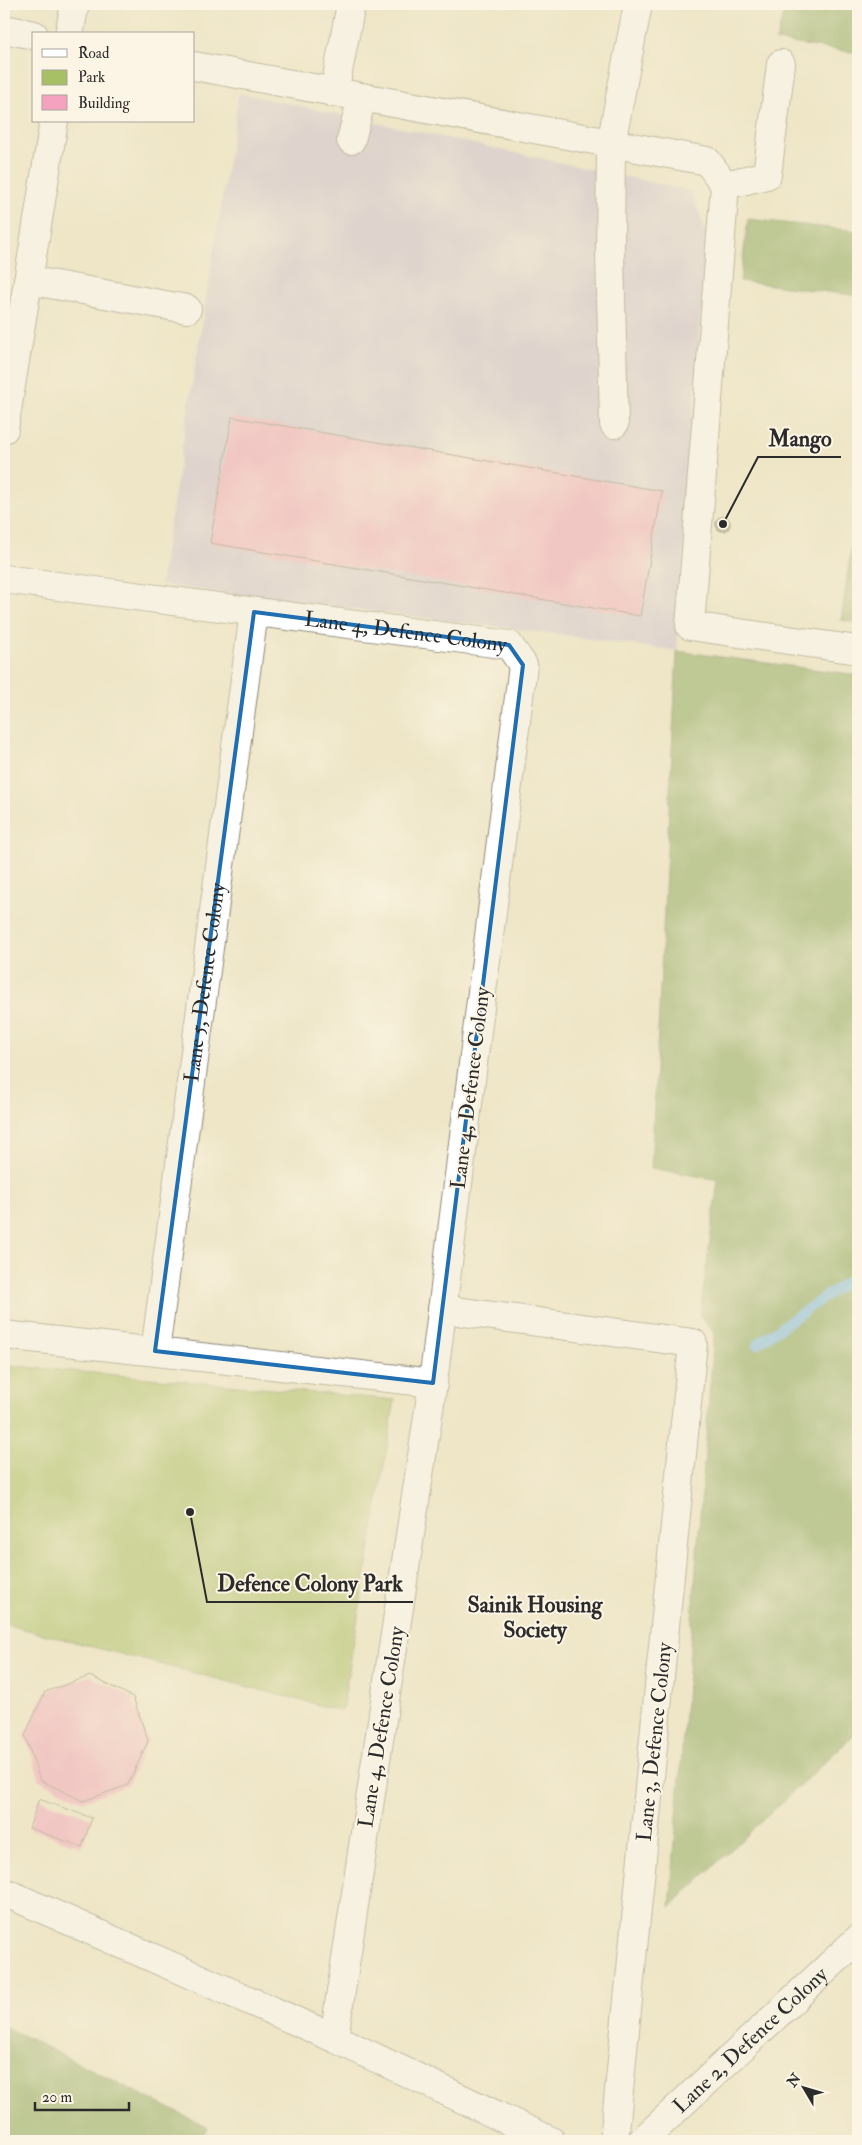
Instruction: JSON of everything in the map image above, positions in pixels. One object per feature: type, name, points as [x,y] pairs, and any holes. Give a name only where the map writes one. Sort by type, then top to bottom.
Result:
[{"type":"street","points":[[69,32],[75,4]]},
{"type":"street","points":[[334,93],[351,4]]},
{"type":"street","points":[[614,424],[610,246],[611,144],[638,4]]},
{"type":"street","points":[[4,29],[32,35]]},
{"type":"street","points":[[726,185],[767,175],[781,64]]},
{"type":"street","points":[[195,66],[707,161],[726,185],[690,626],[858,650]]},
{"type":"street","points":[[351,140],[362,98]]},
{"type":"street","points":[[4,429],[54,122]]},
{"type":"street","points":[[28,280],[187,309]]},
{"type":"street","name":"Lane 4, Defence Colony","points":[[4,579],[508,645],[523,665],[433,1383],[334,2038]]},
{"type":"street","name":"Lane 5, Defence Colony","points":[[155,1351],[254,612]]},
{"type":"street","name":"Lane 3, Defence Colony","points":[[442,1309],[693,1343],[614,2141]]},
{"type":"street","points":[[4,1336],[155,1351],[433,1383]]},
{"type":"street","points":[[4,1892],[334,2038],[551,2141]]},
{"type":"street","name":"Lane 2, Defence Colony","points":[[642,2141],[858,1939]]},
{"type":"highlighted area","points":[[254,612],[509,645],[523,665],[433,1383],[155,1351]]},
{"type":"shaded area","points":[[239,93],[692,191],[706,233],[677,651],[160,585]]},
{"type":"green space","points":[[786,4],[858,4],[858,53],[776,41]]},
{"type":"green space","points":[[748,219],[858,231],[858,296],[740,281]]},
{"type":"green space","points":[[858,499],[858,623],[841,620]]},
{"type":"green space","points":[[677,651],[858,675],[858,1731],[670,1907],[714,1333],[700,1315],[718,1180],[651,1168]]},
{"type":"green space","points":[[4,1365],[395,1400],[342,1711],[4,1624]]},
{"type":"green space","points":[[4,2026],[207,2127],[201,2141],[4,2141]]},
{"type":"building","points":[[232,417],[662,491],[640,616],[210,543]]},
{"type":"building","points":[[90,1676],[133,1697],[148,1741],[128,1785],[83,1801],[40,1780],[25,1735],[45,1692]]},
{"type":"building","points":[[39,1799],[92,1818],[82,1847],[29,1828]]},
{"type":"waterway","points":[[757,1344],[858,1274]]},
{"type":"place","name":"Mango","points":[[723,524]]},
{"type":"place","name":"Defence Colony Park","points":[[190,1512]]},
{"type":"district","name":"Sainik Housing Society","points":[[535,1616]]}]
